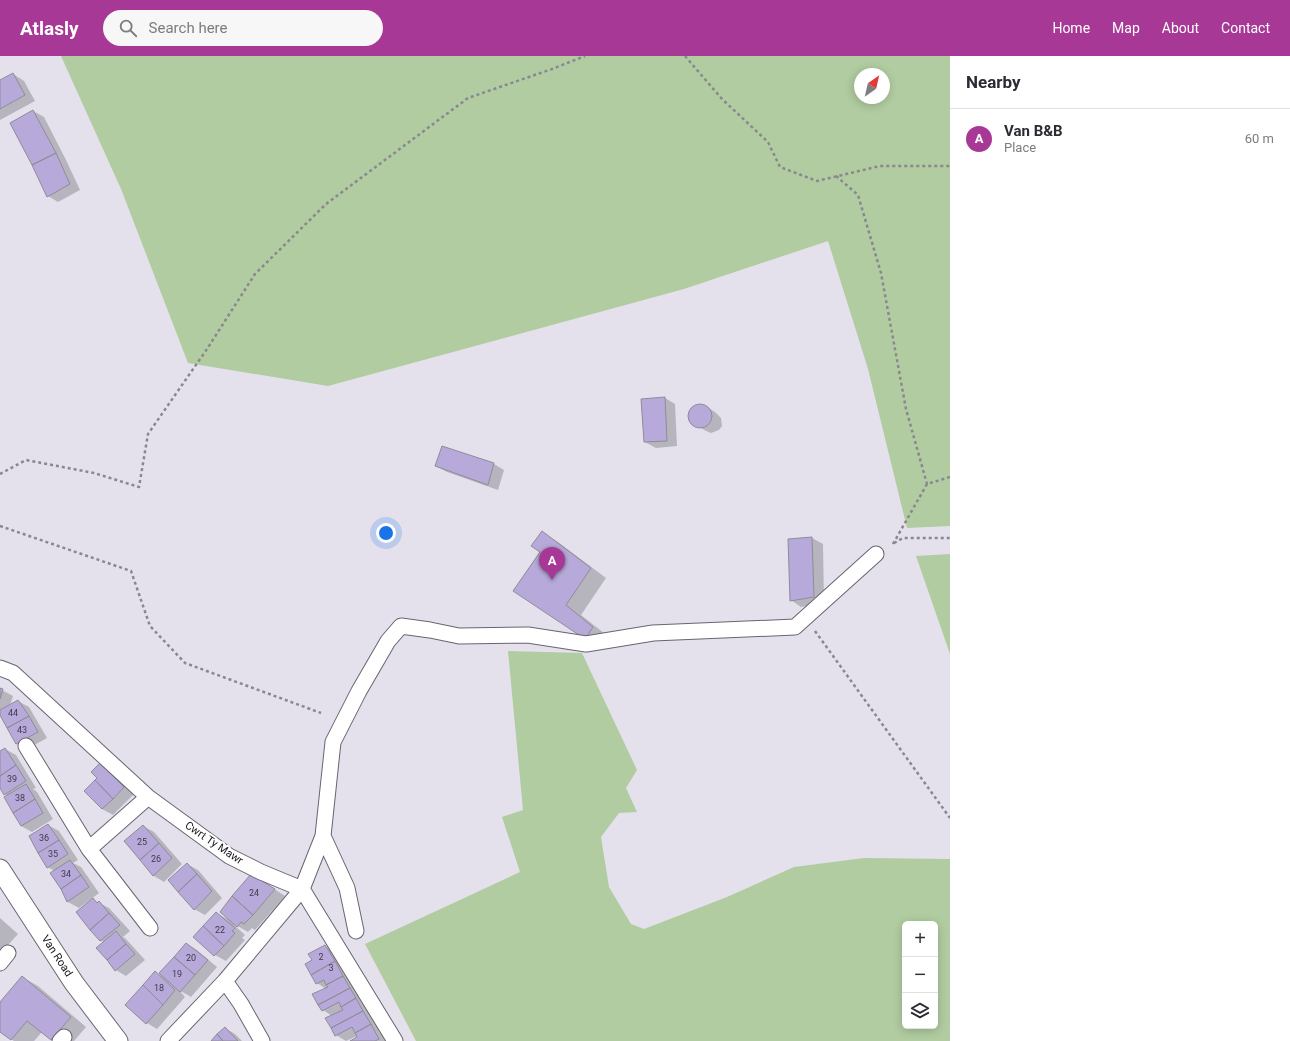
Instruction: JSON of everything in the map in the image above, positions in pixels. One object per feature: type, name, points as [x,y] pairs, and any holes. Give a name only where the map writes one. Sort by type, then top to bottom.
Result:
[{"type":"street","points":[[168,1041],[225,981],[302,889],[323,836],[333,742],[359,691],[388,641],[401,626],[459,636],[528,635],[586,644],[653,633],[795,627],[876,554]]},
{"type":"street","name":"Cwrt Ty Mawr","points":[[0,668],[13,673],[148,797],[229,856],[261,872],[302,889]]},
{"type":"street","points":[[26,746],[89,849],[150,928]]},
{"type":"street","points":[[89,849],[148,797]]},
{"type":"street","points":[[323,836],[346,888],[356,931]]},
{"type":"street","name":"Van Road","points":[[0,869],[74,983],[118,1041]]},
{"type":"street","points":[[302,889],[395,1041]]},
{"type":"street","points":[[225,981],[262,1041]]},
{"type":"path","points":[[0,474],[26,460],[94,473],[138,487],[148,434],[255,274],[326,204],[468,98],[585,56]]},
{"type":"path","points":[[685,56],[722,99],[768,142],[780,167],[817,181],[880,166],[950,166]]},
{"type":"path","points":[[836,176],[858,195],[882,273],[906,409],[927,484]]},
{"type":"path","points":[[893,544],[927,484],[950,477]]},
{"type":"path","points":[[0,526],[131,571],[150,626],[185,663],[321,713]]},
{"type":"path","points":[[876,554],[903,538],[950,538]]},
{"type":"path","points":[[805,618],[950,818]]},
{"type":"green space","points":[[61,56],[950,56],[950,526],[907,528],[868,369],[828,241],[684,289],[328,386],[188,363],[121,189]]},
{"type":"green space","points":[[950,554],[950,654],[916,556]]},
{"type":"green space","points":[[508,651],[582,653],[637,770],[626,788],[637,812],[619,813],[601,837],[609,887],[631,924],[644,929],[727,897],[794,867],[864,858],[950,859],[950,1041],[416,1041],[365,944],[520,872],[502,817],[523,810]]},
{"type":"building","points":[[13,73],[25,95],[0,109],[0,80]]},
{"type":"building","points":[[33,110],[56,153],[32,165],[10,123]]},
{"type":"building","points":[[56,153],[70,184],[47,197],[32,165]]},
{"type":"building","points":[[665,397],[667,441],[644,442],[641,399]]},
{"type":"building","points":[[700,404],[708,408],[712,416],[708,424],[700,428],[692,424],[688,416],[692,408]]},
{"type":"building","points":[[442,446],[494,463],[488,485],[435,466]]},
{"type":"building","points":[[542,531],[591,568],[566,605],[593,627],[585,639],[513,591],[540,552],[531,546]]},
{"type":"building","points":[[812,537],[814,597],[790,601],[788,539]]},
{"type":"building","points":[[0,688],[3,689],[0,699]]},
{"type":"building","points":[[18,700],[29,716],[7,728],[0,715],[0,710]]},
{"type":"building","points":[[29,716],[38,732],[16,744],[7,728]]},
{"type":"building","points":[[5,748],[16,765],[0,776],[0,751]]},
{"type":"building","points":[[100,763],[124,787],[113,799],[95,780],[97,778],[91,772]]},
{"type":"building","points":[[16,765],[26,781],[4,795],[0,788],[0,776]]},
{"type":"building","points":[[95,780],[113,799],[102,809],[84,791]]},
{"type":"building","points":[[26,784],[35,799],[13,813],[4,797]]},
{"type":"building","points":[[35,799],[43,813],[21,826],[13,813]]},
{"type":"building","points":[[48,824],[59,840],[38,853],[29,836]]},
{"type":"building","points":[[143,825],[159,843],[140,860],[124,841]]},
{"type":"building","points":[[59,840],[68,854],[47,868],[38,853]]},
{"type":"building","points":[[159,843],[172,858],[153,876],[140,860]]},
{"type":"building","points":[[70,860],[81,875],[61,889],[50,873]]},
{"type":"building","points":[[187,863],[197,874],[178,892],[168,880]]},
{"type":"building","points":[[197,874],[212,891],[194,910],[178,892]]},
{"type":"building","points":[[251,874],[275,889],[253,915],[232,896]]},
{"type":"building","points":[[81,875],[89,887],[67,902],[61,889]]},
{"type":"building","points":[[232,896],[253,915],[244,924],[241,922],[237,927],[220,912]]},
{"type":"building","points":[[93,898],[97,903],[99,901],[109,913],[90,930],[76,912]]},
{"type":"building","points":[[216,912],[235,928],[232,931],[235,933],[224,946],[203,926]]},
{"type":"building","points":[[109,913],[120,925],[100,941],[90,930]]},
{"type":"building","points":[[203,926],[224,946],[214,956],[193,937]]},
{"type":"building","points":[[116,931],[126,944],[107,960],[96,948]]},
{"type":"building","points":[[186,943],[208,960],[195,975],[174,957]]},
{"type":"building","points":[[126,944],[135,954],[115,971],[107,960]]},
{"type":"building","points":[[325,945],[335,961],[311,975],[305,964],[312,960],[308,954]]},
{"type":"building","points":[[174,957],[195,975],[180,992],[159,973]]},
{"type":"building","points":[[335,961],[343,976],[326,985],[324,980],[316,984],[311,975]]},
{"type":"building","points":[[155,971],[175,990],[163,1005],[143,985]]},
{"type":"building","points":[[22,976],[71,1017],[51,1040],[27,1021],[11,1040],[0,1032],[0,1002]]},
{"type":"building","points":[[343,976],[350,988],[318,1005],[312,994],[328,987],[326,985]]},
{"type":"building","points":[[143,985],[163,1005],[146,1024],[125,1005]]},
{"type":"building","points":[[350,988],[356,998],[341,1007],[339,1002],[322,1011],[318,1005]]},
{"type":"building","points":[[356,998],[363,1011],[331,1028],[325,1018],[343,1010],[341,1007]]},
{"type":"building","points":[[363,1011],[371,1024],[355,1033],[352,1027],[335,1036],[331,1028]]},
{"type":"building","points":[[371,1024],[379,1039],[375,1041],[350,1041],[357,1037],[355,1033]]},
{"type":"building","points":[[225,1027],[238,1041],[223,1041],[217,1034]]},
{"type":"building","points":[[217,1034],[223,1041],[211,1041]]},
{"type":"place","name":"Van B&B","points":[[552,580]]}]
